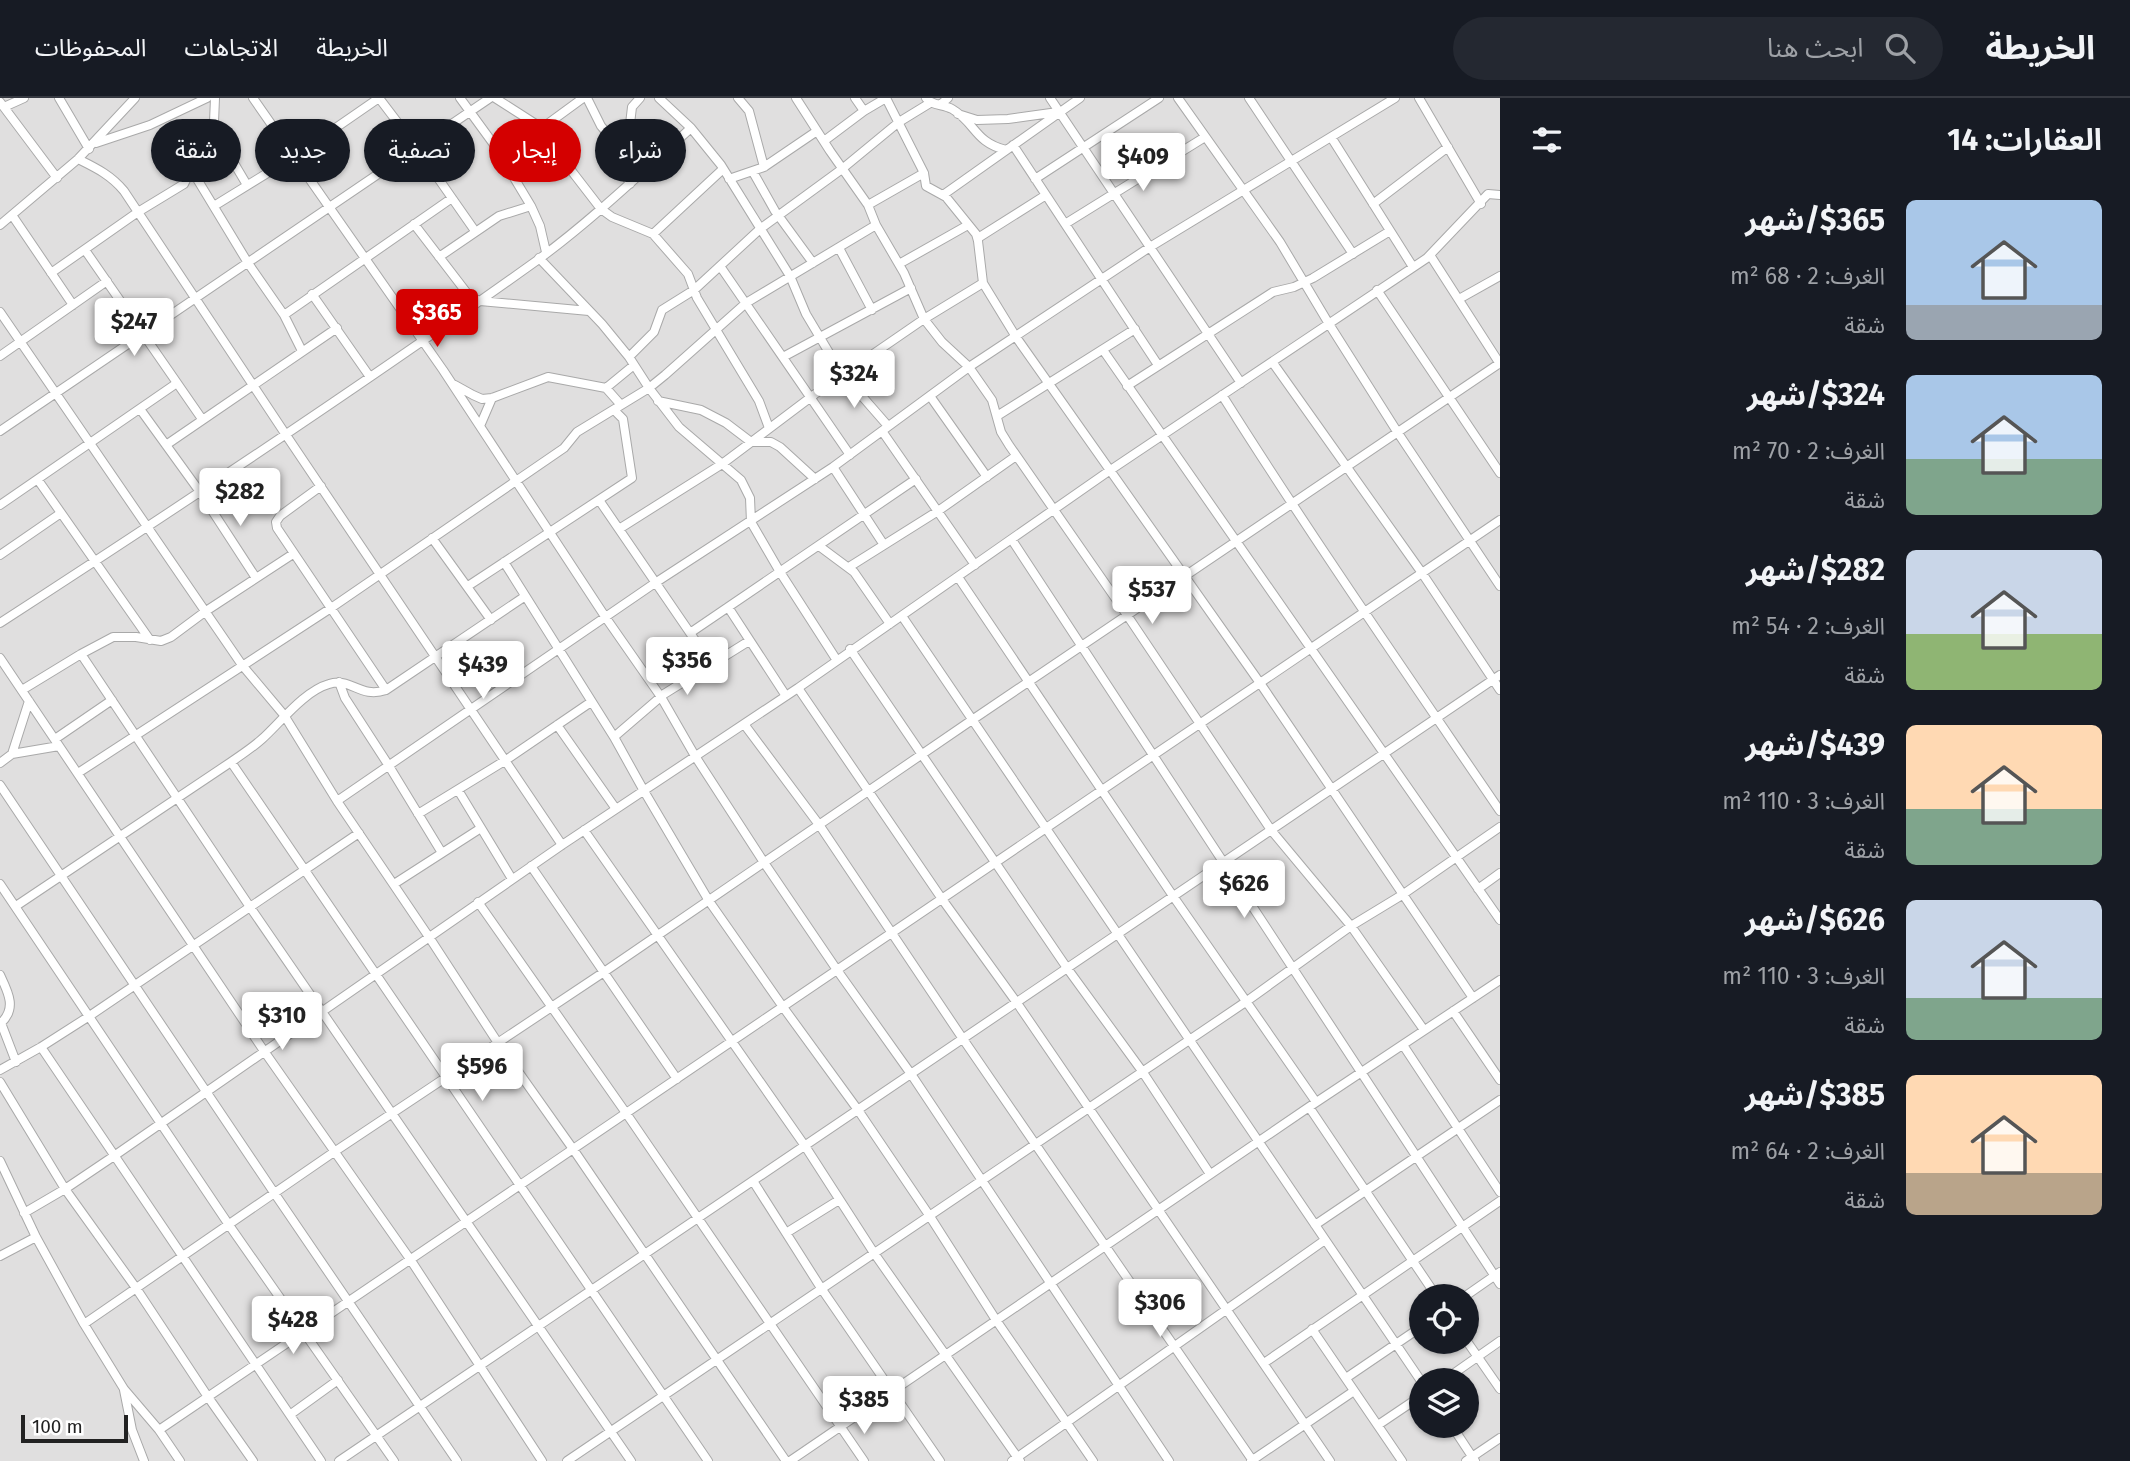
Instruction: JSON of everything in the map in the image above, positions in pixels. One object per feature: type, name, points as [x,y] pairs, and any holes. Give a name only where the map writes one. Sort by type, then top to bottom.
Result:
[{"type":"street","points":[[24,98],[2,104],[57,178]]},
{"type":"street","points":[[59,98],[91,146]]},
{"type":"street","points":[[0,225],[78,159],[135,98]]},
{"type":"street","points":[[91,146],[160,120],[207,98]]},
{"type":"street","points":[[214,119],[215,98]]},
{"type":"street","points":[[253,98],[268,119]]},
{"type":"street","points":[[348,119],[378,98],[394,119]]},
{"type":"street","points":[[460,98],[495,146],[531,206],[540,226],[546,252]]},
{"type":"street","points":[[460,119],[493,98],[527,119]]},
{"type":"street","points":[[555,119],[585,98],[597,119]]},
{"type":"street","points":[[631,119],[632,107],[640,98]]},
{"type":"street","points":[[659,98],[691,128],[723,169],[790,276],[819,338],[843,375],[885,428],[975,565]]},
{"type":"street","points":[[738,98],[749,111],[764,167]]},
{"type":"street","points":[[796,98],[869,205],[876,225],[899,264],[924,319],[942,342],[969,367],[992,400],[1001,432],[1016,456],[1200,722],[1271,830],[1351,926],[1424,1031]]},
{"type":"street","points":[[855,98],[864,111]]},
{"type":"street","points":[[824,141],[886,98],[924,173],[926,186],[943,195],[978,238],[983,283],[1016,337],[1260,683],[1473,998]]},
{"type":"street","points":[[940,105],[948,98]]},
{"type":"street","points":[[1050,98],[1241,383]]},
{"type":"street","points":[[943,195],[1080,98]]},
{"type":"street","points":[[1035,179],[1159,98]]},
{"type":"street","points":[[1178,98],[1286,251],[1398,433],[1500,586]]},
{"type":"street","points":[[1249,98],[1353,254]]},
{"type":"street","points":[[337,801],[655,583],[833,467],[969,367],[1150,247],[1395,98]]},
{"type":"street","points":[[1419,98],[1480,204]]},
{"type":"street","points":[[629,357],[654,332],[662,310],[694,290],[760,229],[928,101],[952,109],[970,124],[982,139],[993,146],[1010,147],[1046,195],[1158,365]]},
{"type":"street","points":[[958,114],[977,120],[1008,119],[1059,111]]},
{"type":"street","points":[[0,623],[149,527],[480,301],[601,209],[691,128]]},
{"type":"street","points":[[729,179],[764,167],[817,131]]},
{"type":"street","points":[[1065,224],[1205,137]]},
{"type":"street","points":[[1331,137],[1413,267]]},
{"type":"street","points":[[1373,204],[1448,147]]},
{"type":"street","points":[[78,159],[114,179],[138,212],[562,845]]},
{"type":"street","points":[[653,234],[723,169]]},
{"type":"street","points":[[753,172],[778,215],[813,263]]},
{"type":"street","points":[[869,205],[924,173]]},
{"type":"street","points":[[241,175],[247,185]]},
{"type":"street","points":[[214,206],[255,180]]},
{"type":"street","points":[[51,273],[185,182]]},
{"type":"street","points":[[199,182],[248,263],[284,315],[302,351]]},
{"type":"street","points":[[313,182],[451,382],[661,697],[695,756],[836,970],[911,1074],[1169,1461]]},
{"type":"street","points":[[0,430],[57,394],[366,182]]},
{"type":"street","points":[[441,182],[475,231]]},
{"type":"street","points":[[580,182],[601,209],[612,217],[653,234],[688,274],[697,298],[759,401],[769,428]]},
{"type":"street","points":[[24,1213],[114,1156],[478,902],[798,688],[1053,509],[1413,267],[1430,255],[1488,194],[1500,195]]},
{"type":"street","points":[[978,238],[1046,195]]},
{"type":"street","points":[[284,315],[452,198]]},
{"type":"street","points":[[439,257],[499,216],[531,206]]},
{"type":"street","points":[[12,215],[73,305]]},
{"type":"street","points":[[414,224],[470,297],[480,301],[589,311]]},
{"type":"street","points":[[78,774],[331,608],[564,448],[576,432],[619,409],[649,388],[746,303],[876,225]]},
{"type":"street","points":[[899,264],[968,225]]},
{"type":"street","points":[[1127,386],[1273,292],[1304,283],[1390,231]]},
{"type":"street","points":[[839,248],[872,310]]},
{"type":"street","points":[[85,250],[202,419]]},
{"type":"street","points":[[83,1324],[1500,364],[1430,255]]},
{"type":"street","points":[[539,258],[629,357],[679,427],[745,485],[750,499],[751,522],[836,659]]},
{"type":"street","points":[[720,266],[850,455]]},
{"type":"street","points":[[1460,299],[1500,276]]},
{"type":"street","points":[[0,356],[107,281]]},
{"type":"street","points":[[619,529],[722,464],[811,397],[924,319],[983,283]]},
{"type":"street","points":[[783,356],[911,288]]},
{"type":"street","points":[[1377,290],[1500,473]]},
{"type":"street","points":[[312,294],[370,376]]},
{"type":"street","points":[[0,312],[243,665],[284,716],[337,801],[498,1043],[788,1461],[1500,980]]},
{"type":"street","points":[[166,445],[337,328]]},
{"type":"street","points":[[998,416],[1135,329]]},
{"type":"street","points":[[1103,350],[1500,920]]},
{"type":"street","points":[[1273,363],[1496,678],[1500,690]]},
{"type":"street","points":[[606,388],[634,365]]},
{"type":"street","points":[[451,382],[482,399],[492,398],[548,377],[606,388],[623,419],[632,478],[468,586]]},
{"type":"street","points":[[0,505],[177,383]]},
{"type":"street","points":[[1222,395],[1363,613],[1500,811]]},
{"type":"street","points":[[930,396],[987,477]]},
{"type":"street","points":[[480,426],[492,398]]},
{"type":"street","points":[[658,401],[701,410],[726,423],[751,442],[765,441],[780,447],[815,479]]},
{"type":"street","points":[[140,409],[200,492],[256,578]]},
{"type":"street","points":[[849,567],[938,511],[1016,456]]},
{"type":"street","points":[[833,467],[884,545]]},
{"type":"street","points":[[690,633],[916,479]]},
{"type":"street","points":[[38,480],[150,640]]},
{"type":"street","points":[[321,486],[280,516],[276,522],[277,528],[386,690]]},
{"type":"street","points":[[599,500],[712,665]]},
{"type":"street","points":[[0,541],[3,553],[61,513]]},
{"type":"street","points":[[159,1430],[1500,520]]},
{"type":"street","points":[[432,538],[491,620]]},
{"type":"street","points":[[1012,540],[1462,1226],[1497,1274],[1500,1284]]},
{"type":"street","points":[[819,546],[855,572],[890,624]]},
{"type":"street","points":[[22,690],[113,637],[161,641],[171,637],[293,554]]},
{"type":"street","points":[[504,562],[614,737],[709,901],[858,1110],[996,1320],[1093,1461]]},
{"type":"street","points":[[958,577],[1247,1001],[1366,1191],[1429,1284]]},
{"type":"street","points":[[16,906],[231,762],[324,686],[339,682],[366,692],[386,690],[524,597]]},
{"type":"street","points":[[728,607],[786,695]]},
{"type":"street","points":[[902,616],[1412,1368]]},
{"type":"street","points":[[614,737],[661,697],[749,641]]},
{"type":"street","points":[[850,649],[1067,968],[1142,1071],[1210,1174]]},
{"type":"street","points":[[81,654],[250,907],[631,1461]]},
{"type":"street","points":[[0,658],[264,1051],[410,1259],[542,1461]]},
{"type":"street","points":[[339,1461],[1496,678]]},
{"type":"street","points":[[339,682],[345,698],[442,853]]},
{"type":"street","points":[[798,688],[1330,1461]]},
{"type":"street","points":[[0,763],[12,754],[57,742],[112,700]]},
{"type":"street","points":[[12,754],[29,701]]},
{"type":"street","points":[[418,814],[506,760],[591,702]]},
{"type":"street","points":[[744,724],[820,826],[1252,1461],[1354,1391]]},
{"type":"street","points":[[557,725],[616,809]]},
{"type":"street","points":[[231,762],[708,1461]]},
{"type":"street","points":[[0,785],[457,1461]]},
{"type":"street","points":[[458,790],[512,879]]},
{"type":"street","points":[[568,1461],[1500,827]]},
{"type":"street","points":[[394,884],[481,828]]},
{"type":"street","points":[[584,830],[805,1146],[874,1253],[946,1354],[1016,1460],[1325,1240]]},
{"type":"street","points":[[0,1070],[88,1017],[359,833]]},
{"type":"street","points":[[531,866],[677,1079]]},
{"type":"street","points":[[1478,889],[1500,873]]},
{"type":"street","points":[[0,884],[4,896],[16,906],[229,1225],[394,1461]]},
{"type":"street","points":[[478,902],[864,1461]]},
{"type":"street","points":[[0,975],[10,996],[10,1010],[1,1023],[16,1062]]},
{"type":"street","points":[[1453,1012],[1500,1080]]},
{"type":"street","points":[[1402,1045],[1500,1192]]},
{"type":"street","points":[[41,1047],[321,1461]]},
{"type":"street","points":[[0,1082],[65,1189],[253,1461]]},
{"type":"street","points":[[1315,1225],[1500,1100]]},
{"type":"street","points":[[1,1164],[36,1237],[83,1324],[124,1389],[159,1430],[180,1461]]},
{"type":"street","points":[[753,1181],[821,1288],[940,1461]]},
{"type":"street","points":[[786,1233],[839,1200]]},
{"type":"street","points":[[1264,1363],[1500,1200]]},
{"type":"street","points":[[0,1256],[36,1237]]},
{"type":"street","points":[[1479,1287],[1497,1274]]},
{"type":"street","points":[[1312,1329],[1402,1461]]},
{"type":"street","points":[[1346,1378],[1409,1335]]},
{"type":"street","points":[[1462,1368],[1500,1341]]},
{"type":"street","points":[[1476,1354],[1500,1389]]},
{"type":"street","points":[[290,1414],[338,1380]]},
{"type":"street","points":[[124,1389],[132,1430],[144,1461]]},
{"type":"street","points":[[1378,1425],[1409,1404]]},
{"type":"street","points":[[1459,1438],[1471,1460],[1500,1438]]},
{"type":"shaded area","points":[[0,98],[1500,98],[1500,1461],[0,1461]]}]
